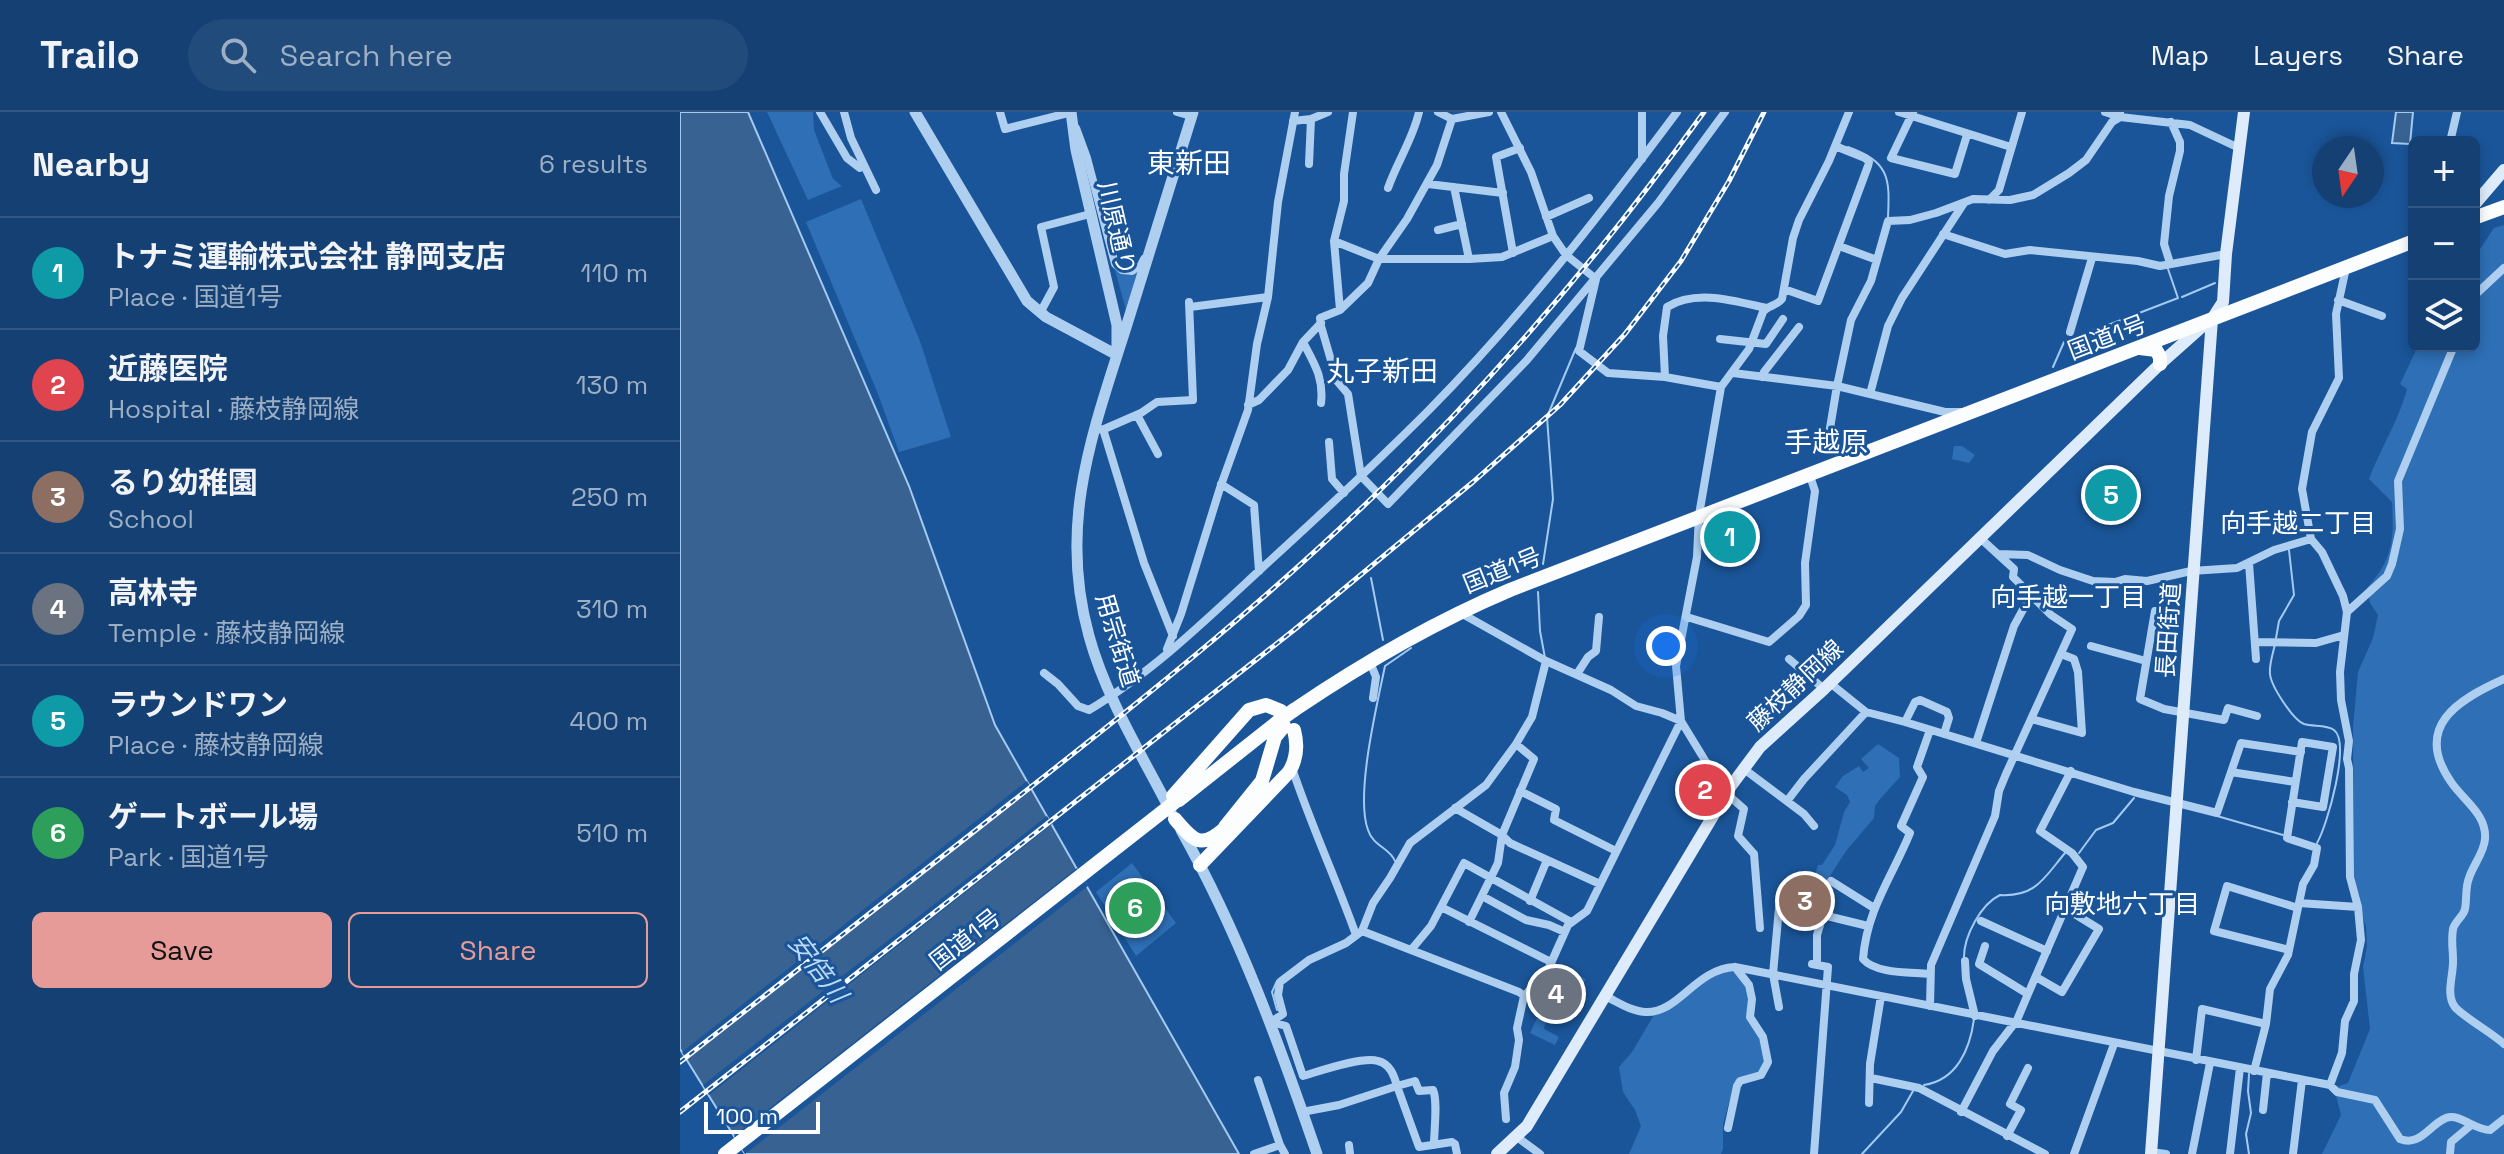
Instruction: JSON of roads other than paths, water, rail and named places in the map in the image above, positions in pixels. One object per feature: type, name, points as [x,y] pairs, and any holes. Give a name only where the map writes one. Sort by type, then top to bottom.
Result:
[{"type":"highway","points":[[2480,216],[2504,207]]},
{"type":"highway","name":"国道1号","points":[[725,1154],[1150,823],[1174,799],[1407,640],[1458,612],[1699,515],[2408,243]]},
{"type":"highway","points":[[2140,348],[2156,350],[2160,364]]},
{"type":"highway","points":[[1200,850],[1224,829],[1262,781],[1275,737],[1288,719],[1372,667],[1407,640]]},
{"type":"highway","points":[[1174,799],[1249,710],[1266,705],[1288,719],[1297,747],[1292,767],[1200,865]]},
{"type":"highway","points":[[1227,760],[1244,755],[1251,756],[1258,763],[1258,782],[1248,799]]},
{"type":"highway","points":[[1175,819],[1190,836],[1201,841],[1210,840],[1224,829]]},
{"type":"main road","name":"長田街道","points":[[2151,1153],[2212,319],[2223,302],[2244,112]]},
{"type":"main road","points":[[2480,197],[2504,170]]},
{"type":"main road","points":[[2494,181],[2489,202],[2492,207],[2504,207]]},
{"type":"main road","name":"藤枝静岡線","points":[[1497,1154],[1527,1126],[1730,790],[1760,747],[2160,364],[2212,319]]},
{"type":"street","points":[[820,112],[847,158],[860,168],[864,166]]},
{"type":"street","points":[[842,112],[876,190]]},
{"type":"street","points":[[915,112],[1027,301],[1040,313],[1117,355]]},
{"type":"street","points":[[1000,112],[1005,129],[1071,112],[1087,158],[1113,259],[1122,270],[1132,271],[1141,265],[1169,188]]},
{"type":"street","name":"川原通り","points":[[1071,112],[1076,150],[1117,325],[1117,355]]},
{"type":"street","points":[[1177,112],[1192,114]]},
{"type":"street","points":[[1163,656],[1173,636],[1221,484],[1244,424],[1268,297],[1272,245],[1294,116],[1311,119],[1328,112]]},
{"type":"street","points":[[1340,310],[1334,241],[1344,201],[1344,174],[1353,112]]},
{"type":"street","points":[[1388,188],[1412,137],[1419,112]]},
{"type":"street","points":[[1438,112],[1452,119],[1489,112]]},
{"type":"street","points":[[1502,112],[1520,148],[1553,236],[1566,255],[1596,279]]},
{"type":"street","points":[[1642,112],[1642,160]]},
{"type":"street","points":[[1044,673],[1083,709],[1089,710],[1163,656],[1259,571],[1431,408],[1492,342],[1566,255],[1677,112]]},
{"type":"street","points":[[1452,119],[1428,184],[1379,259],[1368,283],[1340,310],[1320,318],[1337,381],[1348,394],[1361,476],[1388,504],[1527,360],[1658,203],[1725,112]]},
{"type":"street","points":[[1665,377],[1663,336],[1667,307],[1674,303],[1716,298],[1766,308],[1779,303],[1799,220],[1849,112]]},
{"type":"street","points":[[1899,112],[2011,147]]},
{"type":"street","points":[[1988,200],[1999,190],[2022,112]]},
{"type":"street","points":[[2105,112],[2190,125],[2239,148]]},
{"type":"street","points":[[2190,125],[2193,112]]},
{"type":"street","points":[[2451,136],[2457,112]]},
{"type":"street","name":"用宗街道","points":[[1192,114],[1117,355],[1079,497],[1076,528],[1078,579],[1088,634],[1111,696],[1175,819],[1200,850],[1200,865],[1271,1022],[1317,1154]]},
{"type":"street","points":[[1826,452],[1851,320],[1871,281],[1888,221],[1910,220],[1973,199],[2024,199],[2048,187],[2086,160],[2120,114]]},
{"type":"street","points":[[1912,115],[1891,158],[1955,174],[1967,135]]},
{"type":"street","points":[[1309,164],[1311,119]]},
{"type":"street","points":[[2170,263],[2164,244],[2169,196],[2180,151],[2180,142],[2171,122]]},
{"type":"street","points":[[1784,289],[1818,301],[1869,162],[1835,146]]},
{"type":"street","points":[[1513,253],[1496,157],[1520,148]]},
{"type":"street","points":[[1428,184],[1503,193]]},
{"type":"street","points":[[1454,187],[1469,259]]},
{"type":"street","points":[[1546,217],[1589,198]]},
{"type":"street","points":[[1870,394],[1888,326],[1902,298],[1964,202]]},
{"type":"street","points":[[1040,313],[1054,287],[1041,227],[1090,214]]},
{"type":"street","points":[[1438,230],[1462,224]]},
{"type":"street","points":[[1943,234],[2005,254],[2030,250],[2160,266],[2226,254]]},
{"type":"street","points":[[1334,241],[1379,259],[1469,259],[1502,257],[1553,236]]},
{"type":"street","points":[[1839,246],[1877,260]]},
{"type":"street","points":[[2070,332],[2092,258]]},
{"type":"street","points":[[2292,802],[2323,807],[2339,758],[2349,741],[2340,687],[2347,612],[2343,596],[2322,552],[2311,539],[2302,489],[2312,432],[2339,378],[2336,348],[2338,300],[2346,268]]},
{"type":"street","points":[[2480,290],[2504,268]]},
{"type":"street","points":[[1596,279],[1579,351],[1608,373],[1665,377],[1721,387]]},
{"type":"street","points":[[1173,636],[1098,431],[1137,415],[1157,402],[1193,400],[1190,305],[1268,297]]},
{"type":"street","points":[[2338,300],[2382,316]]},
{"type":"street","points":[[1760,928],[1754,854],[1738,836],[1744,809],[1706,762],[1681,721],[1676,666],[1697,557],[1699,515],[1721,387],[1753,341],[1766,308]]},
{"type":"street","points":[[1720,339],[1766,344],[1783,319]]},
{"type":"street","points":[[1248,405],[1259,400],[1288,370],[1303,342],[1321,323]]},
{"type":"street","points":[[1762,377],[1799,327]]},
{"type":"street","points":[[1303,342],[1320,376],[1323,389],[1321,403]]},
{"type":"street","points":[[2347,612],[2387,576],[2392,564],[2400,529],[2398,481],[2452,352]]},
{"type":"street","points":[[1733,373],[1837,386],[1945,412],[1969,412]]},
{"type":"street","points":[[1137,415],[1158,454]]},
{"type":"street","points":[[1329,442],[1332,479],[1344,493]]},
{"type":"street","points":[[1687,617],[1769,642],[1799,616],[1806,605],[1805,563],[1815,491],[1809,473]]},
{"type":"street","points":[[1221,484],[1254,505],[1259,571]]},
{"type":"street","points":[[1930,1006],[1931,965],[1995,816],[1999,791],[2072,629],[2051,615],[2013,577],[2014,569],[1979,537]]},
{"type":"street","points":[[1999,554],[2028,555],[2081,578],[2106,583],[2125,579],[2147,581],[2194,571],[2229,569],[2311,539]]},
{"type":"street","points":[[2249,563],[2256,659]]},
{"type":"street","points":[[1976,743],[2014,626],[2031,595]]},
{"type":"street","points":[[2155,611],[2140,699],[2164,709],[2224,720],[2228,708],[2257,716]]},
{"type":"street","points":[[1458,612],[1636,706],[1681,721]]},
{"type":"street","points":[[1577,674],[1596,651],[1599,617]]},
{"type":"street","points":[[2255,642],[2316,643],[2344,635]]},
{"type":"street","points":[[2091,646],[2146,661]]},
{"type":"street","points":[[2032,719],[2082,733],[2078,672],[2074,659],[2061,654]]},
{"type":"street","points":[[1789,659],[1866,712],[2134,792],[2217,813],[2241,743],[2301,752]]},
{"type":"street","points":[[1271,1022],[1283,1014],[1278,995],[1280,982],[1309,960],[1346,943],[1359,933],[1373,903],[1410,843],[1486,785],[1516,744],[1535,708],[1546,661]]},
{"type":"street","points":[[1372,667],[1376,677],[1373,698]]},
{"type":"street","points":[[2504,679],[2446,715],[2439,726],[2437,744],[2451,782],[2469,801],[2485,833],[2484,845],[2466,887],[2465,908],[2454,927],[2451,997],[2454,1006],[2504,1044]]},
{"type":"street","points":[[1905,722],[1915,702],[1920,700],[1947,712],[1949,718],[1944,734]]},
{"type":"street","points":[[1787,801],[1866,712]]},
{"type":"street","points":[[1506,1119],[1504,1093],[1515,1067],[1519,1040],[1517,1028],[1524,996],[1547,972],[1571,922],[1584,915],[1681,721]]},
{"type":"street","points":[[1929,974],[1878,968],[1866,964],[1863,959],[1874,908],[1910,833],[1901,826],[1923,777],[1917,767],[1930,730]]},
{"type":"street","points":[[2254,1071],[2266,1024],[2270,989],[2289,950],[2303,884],[2314,865],[2317,848],[2287,838],[2302,742],[2333,747],[2349,768],[2350,877],[2358,907],[2361,940],[2354,974],[2356,993],[2345,1021],[2342,1053],[2330,1085]]},
{"type":"street","points":[[1469,922],[1498,863],[1502,835],[1534,759],[1516,744]]},
{"type":"street","points":[[1292,767],[1312,825],[1359,933],[1411,950],[1524,996]]},
{"type":"street","points":[[1744,769],[1804,814],[1814,826]]},
{"type":"street","points":[[1961,1112],[1993,1051],[2014,1023],[2083,867],[2072,853],[2040,831],[2071,771]]},
{"type":"street","points":[[2231,772],[2295,782]]},
{"type":"street","points":[[1520,791],[1556,809],[1554,820],[1616,851]]},
{"type":"street","points":[[1455,808],[1502,835],[1510,843],[1600,884]]},
{"type":"street","points":[[1530,901],[1547,860]]},
{"type":"street","points":[[1411,950],[1431,926],[1464,863],[1571,922]]},
{"type":"street","points":[[1831,881],[1874,908]]},
{"type":"street","points":[[2289,950],[2214,931],[2227,886],[2298,905],[2358,907]]},
{"type":"street","points":[[1482,896],[1526,920],[1565,932]]},
{"type":"street","points":[[1441,907],[1551,962]]},
{"type":"street","points":[[1779,908],[1773,974],[1779,1007]]},
{"type":"street","points":[[2036,977],[2062,992],[2099,929],[2065,908]]},
{"type":"street","points":[[1814,1154],[1828,967],[1815,964],[1817,935],[1823,915],[1868,926]]},
{"type":"street","points":[[1981,921],[2047,951]]},
{"type":"street","points":[[1975,1016],[1966,979],[1972,962],[1985,946]]},
{"type":"street","points":[[1972,962],[2028,994]]},
{"type":"street","points":[[1728,1128],[1740,1081],[1761,1075],[1768,1062],[1763,1037],[1750,1017],[1751,992],[1735,967]]},
{"type":"street","points":[[1605,996],[1632,1010],[1658,1011],[1710,972],[1735,967],[2330,1085],[2337,1092],[2375,1100],[2400,1139],[2405,1141],[2413,1141],[2447,1118],[2460,1119],[2470,1126],[2490,1130],[2504,1119]]},
{"type":"street","points":[[1869,1103],[1870,1064],[1881,996]]},
{"type":"street","points":[[2196,1060],[2202,1009],[2266,1024]]},
{"type":"street","points":[[1271,1022],[1286,1026],[1303,1076],[1379,1061],[1391,1070],[1419,1147],[1452,1142],[1457,1154]]},
{"type":"street","points":[[2074,1154],[2114,1044]]},
{"type":"street","points":[[2192,1154],[2210,1063]]},
{"type":"street","points":[[2007,1136],[2021,1110],[2010,1104],[2028,1068]]},
{"type":"street","points":[[2230,1154],[2240,1068]]},
{"type":"street","points":[[2263,1110],[2267,1073]]},
{"type":"street","points":[[1871,1078],[1919,1088],[2045,1154]]},
{"type":"street","points":[[1258,1080],[1285,1154]]},
{"type":"street","points":[[2293,1154],[2302,1080]]},
{"type":"street","points":[[1302,1112],[1339,1105],[1415,1081],[1419,1091],[1433,1090],[1437,1099],[1433,1115],[1434,1145]]},
{"type":"street","points":[[2450,1154],[2451,1142],[2470,1126]]},
{"type":"street","points":[[1517,1137],[1538,1153]]},
{"type":"street","points":[[1254,1154],[1280,1145]]},
{"type":"street","points":[[2151,1153],[2166,1154]]},
{"type":"water","name":"安倍川","points":[[680,112],[748,112],[909,486],[995,725],[1239,1154],[745,1154],[680,1049]]},
{"type":"water","points":[[2396,112],[2413,112],[2408,144],[2392,143]]},
{"type":"waterway","points":[[1848,147],[1872,159],[1884,173],[1888,217]]},
{"type":"waterway","points":[[2053,367],[2064,342],[2178,298],[2168,269]]},
{"type":"waterway","points":[[2182,297],[2215,283]]},
{"type":"waterway","points":[[1543,564],[1553,499],[1547,417],[1576,348]]},
{"type":"waterway","points":[[2276,638],[2279,621],[2294,595],[2289,550]]},
{"type":"waterway","points":[[1371,578],[1383,640]]},
{"type":"waterway","points":[[1538,592],[1545,658]]},
{"type":"waterway","points":[[2275,644],[2270,674],[2283,702],[2299,721],[2331,728],[2339,738],[2336,785],[2317,843]]},
{"type":"waterway","points":[[1395,861],[1370,835],[1364,795],[1385,666],[1411,648]]},
{"type":"waterway","points":[[2079,853],[2096,830],[2113,823],[2134,798]]},
{"type":"waterway","points":[[2217,816],[2283,835]]},
{"type":"waterway","points":[[1964,957],[1970,931],[1986,906],[2000,895],[2031,889],[2045,878],[2065,853]]},
{"type":"waterway","points":[[1277,981],[1272,992],[1277,1010]]},
{"type":"waterway","points":[[1924,1085],[1945,1077],[1960,1061],[1974,1019]]},
{"type":"waterway","points":[[2249,1074],[2251,1113],[2246,1134],[2249,1154]]},
{"type":"waterway","points":[[1862,1154],[1901,1112],[1913,1091]]},
{"type":"railway","points":[[680,1062],[1152,691],[1331,537],[1419,452],[1547,312],[1628,213],[1704,112]]},
{"type":"railway","points":[[680,1112],[1294,630],[1473,482],[1560,405],[1625,334],[1681,261],[1729,181],[1764,112]]},
{"type":"place","name":"ラウンドワン","points":[[2111,495]]},
{"type":"place","name":"トナミ運輸株式会社 静岡支店","points":[[1730,537]]},
{"type":"place","name":"近藤医院","points":[[1705,790]]},
{"type":"place","name":"るり幼稚園","points":[[1805,901]]},
{"type":"place","name":"ゲートボール場","points":[[1135,908]]},
{"type":"place","name":"高林寺","points":[[1556,994]]},
{"type":"district","name":"東新田","points":[[1189,163]]},
{"type":"district","name":"丸子新田","points":[[1382,371]]},
{"type":"district","name":"手越原","points":[[1826,442]]},
{"type":"district","name":"向手越二丁目","points":[[2298,523]]},
{"type":"district","name":"向手越一丁目","points":[[2068,597]]},
{"type":"district","name":"向敷地六丁目","points":[[2122,904]]}]
